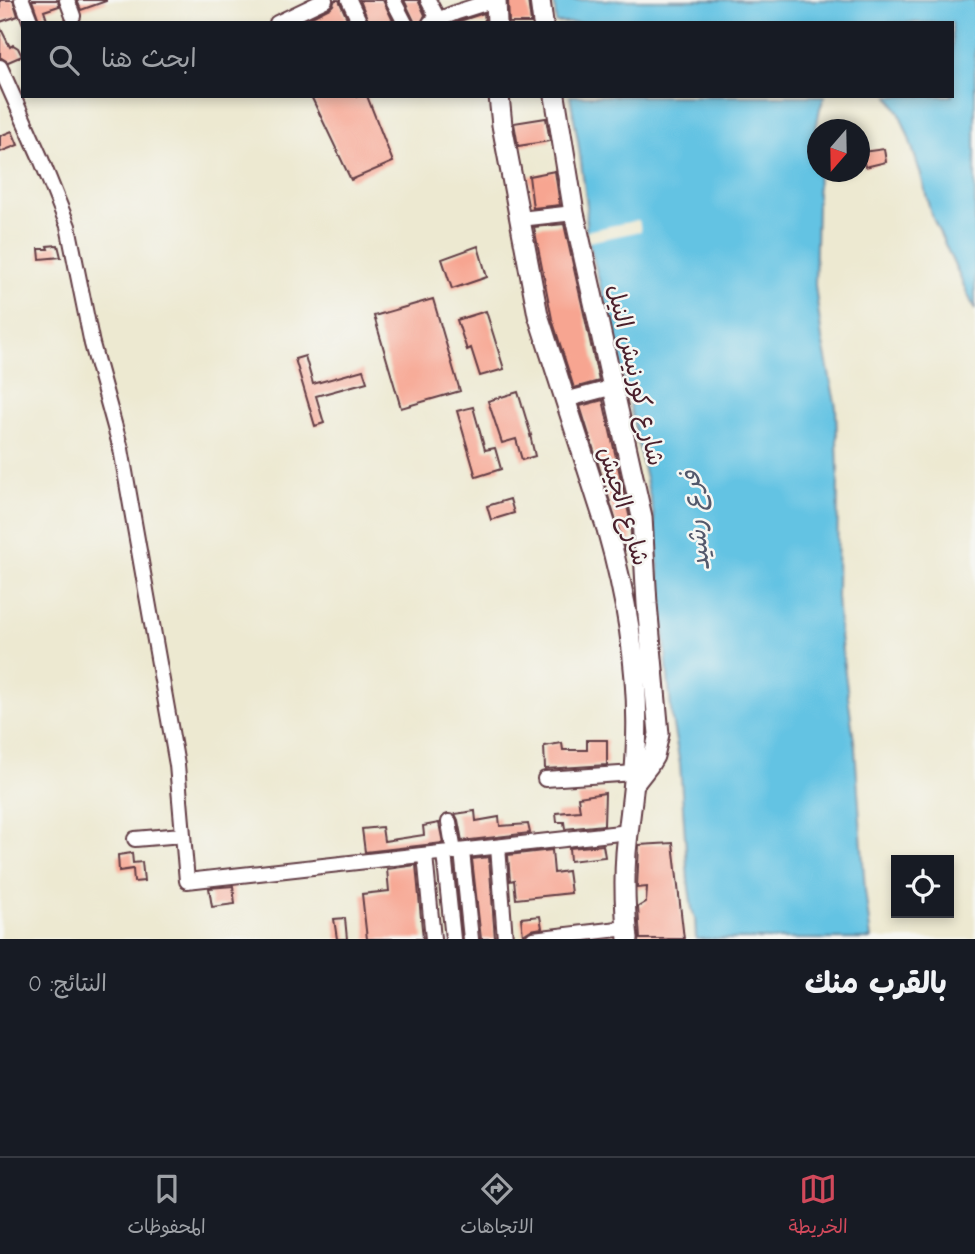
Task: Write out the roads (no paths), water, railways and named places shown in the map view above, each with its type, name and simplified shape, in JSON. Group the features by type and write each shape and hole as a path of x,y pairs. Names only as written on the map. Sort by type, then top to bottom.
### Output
{"main road":[{"path":"496,0 497,21"},
{"path":"540,0 543,21"},
{"name":"شارع الجيش","path":"499,98 538,315 607,529 624,592 634,655 637,720 625,875 628,934"},
{"name":"شارع كورنيش النيل","path":"555,98 574,213 642,517 647,604 659,722 657,747 653,756 648,766 634,778"}],"street":[{"path":"22,0 30,21"},
{"path":"67,0 73,16"},
{"path":"286,21 304,17 325,0"},
{"path":"349,0 359,21"},
{"path":"393,0 404,21"},
{"path":"428,0 434,21 496,0"},
{"path":"0,67 62,210 73,245 92,344 121,449 177,765 187,881 629,832"},
{"path":"520,219 574,213"},
{"path":"565,400 614,387"},
{"path":"545,779 634,778"},
{"path":"449,822 471,939"},
{"path":"135,839 182,835"},
{"path":"499,847 505,939"},
{"path":"453,939 454,852"},
{"path":"425,855 433,939"},
{"path":"533,939 628,934"}],"water":[{"path":"554,0 975,0 975,310 931,214 909,138 890,98 954,98 954,21 556,21"},
{"name":"فرع رشيد","path":"570,98 824,98 818,119 807,119 807,182 818,182 815,285 822,339 836,407 837,597 855,748 871,939 696,939 688,881 680,764 672,720 653,511 619,357 586,231 587,206"}]}
